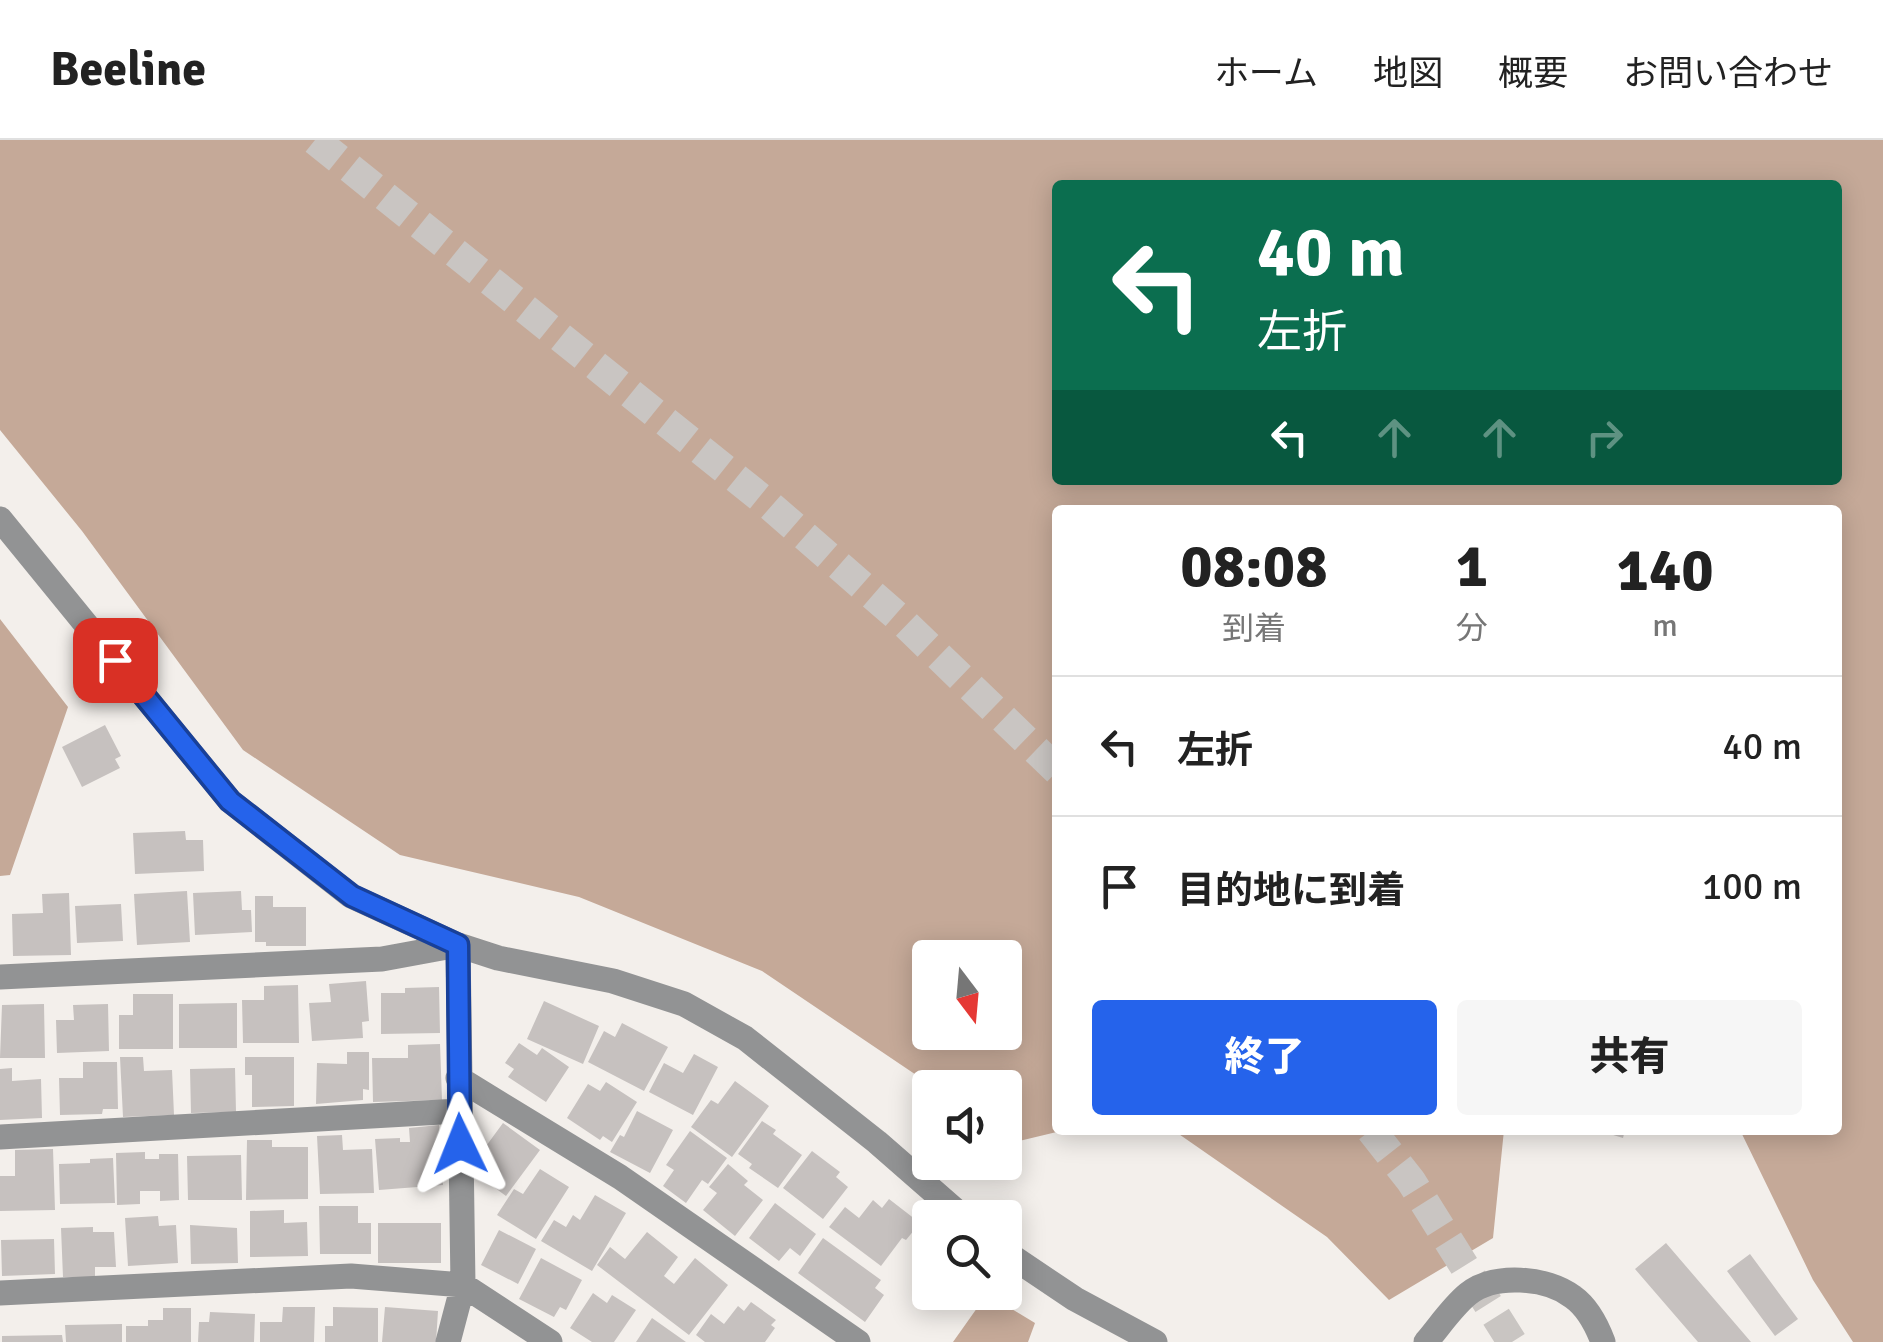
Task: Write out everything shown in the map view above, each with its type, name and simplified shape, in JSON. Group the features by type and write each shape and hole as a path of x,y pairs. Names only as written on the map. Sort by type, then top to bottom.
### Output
{"street":[{"path":"0,518 230,801 352,896 458,945 498,958 613,982 684,1004 745,1038 943,1200"},
{"path":"0,976 382,959 458,945"},
{"path":"448,1342 463,1285 458,945"},
{"path":"458,1078 620,1177 858,1342"},
{"path":"0,1137 459,1111"},
{"path":"1022,1263 1076,1299 1155,1342"},
{"path":"0,1293 351,1276 463,1285 550,1342"},
{"path":"1426,1342 1468,1293 1492,1282 1533,1280 1572,1296 1596,1325 1603,1342"}],"shaded area":[{"path":"0,140 1883,140 1883,1342 1853,1342 1813,1280 1742,1135 1842,1135 1842,505 1052,505 1052,1133 1022,1140 1022,1070 912,1072 762,971 579,897 400,855 243,750 82,531 0,430"},
{"path":"0,619 68,707 10,875 0,876"},
{"path":"1180,1135 1503,1135 1493,1238 1389,1300 1327,1237"},
{"path":"976,1310 1013,1310 1035,1323 1028,1342 953,1342"}],"building":[{"path":"105,725 121,756 115,759 120,768 82,787 62,747"},
{"path":"185,831 186,840 203,840 204,871 135,874 133,833"},
{"path":"187,891 190,942 137,945 134,894"},
{"path":"241,891 242,910 251,910 252,932 195,935 193,893"},
{"path":"69,893 71,955 13,956 12,914 43,913 42,894"},
{"path":"255,896 273,896 273,907 306,907 306,946 266,946 266,942 255,942"},
{"path":"121,904 123,941 77,943 75,906"},
{"path":"366,981 369,1021 362,1022 363,1038 312,1041 309,1003 331,1002 329,984"},
{"path":"298,985 299,1043 243,1043 242,1000 264,1000 264,986"},
{"path":"439,987 440,1033 381,1034 381,993"},
{"path":"133,994 173,994 173,1049 119,1049 119,1015 133,1015"},
{"path":"544,1001 599,1026 583,1064 527,1039"},
{"path":"237,1003 237,1048 179,1048 179,1004"},
{"path":"44,1004 45,1058 0,1058 2,1005"},
{"path":"108,1004 109,1051 57,1053 56,1020 74,1020 73,1005"},
{"path":"622,1023 668,1047 644,1091 588,1062 604,1031 615,1037"},
{"path":"519,1043 537,1055 542,1048 569,1067 546,1102 508,1077 514,1069 505,1063"},
{"path":"440,1044 442,1100 373,1102 372,1058 408,1058 408,1045"},
{"path":"347,1052 369,1052 369,1090 363,1089 363,1100 316,1104 317,1063 347,1064"},
{"path":"694,1054 718,1067 693,1115 649,1092 664,1063 683,1073"},
{"path":"120,1057 143,1057 144,1071 172,1070 174,1115 123,1117"},
{"path":"245,1057 294,1057 294,1106 252,1107 252,1075 245,1075"},
{"path":"83,1062 117,1062 118,1109 103,1109 102,1114 60,1115 59,1078 83,1078"},
{"path":"12,1068 12,1081 41,1079 42,1118 0,1120 0,1069"},
{"path":"235,1068 236,1112 191,1113 190,1069"},
{"path":"735,1081 769,1106 732,1157 691,1127 711,1100 718,1104"},
{"path":"606,1082 637,1102 612,1142 603,1136 600,1140 567,1118 588,1084 600,1091"},
{"path":"637,1111 673,1130 650,1173 610,1152 620,1135 624,1137"},
{"path":"762,1121 802,1155 778,1188 749,1168 752,1164 738,1154"},
{"path":"503,1123 540,1150 506,1196 476,1174 488,1158 481,1153"},
{"path":"439,1125 443,1185 379,1190 375,1139 400,1138 400,1142 410,1142 409,1128"},
{"path":"690,1131 727,1158 708,1184 702,1180 686,1203 663,1186 674,1170 666,1165"},
{"path":"342,1135 343,1150 372,1149 374,1193 320,1194 317,1136"},
{"path":"247,1140 272,1140 272,1147 308,1147 308,1199 246,1200"},
{"path":"53,1149 55,1210 0,1211 0,1176 15,1176 15,1150"},
{"path":"812,1151 840,1172 836,1177 848,1187 823,1219 783,1188"},
{"path":"145,1152 145,1159 178,1154 179,1200 160,1201 160,1191 140,1191 140,1204 117,1205 116,1153"},
{"path":"241,1155 242,1200 188,1200 187,1156"},
{"path":"113,1158 115,1203 60,1204 59,1164"},
{"path":"728,1164 748,1181 744,1185 763,1200 735,1236 703,1210 717,1193 709,1187"},
{"path":"540,1169 569,1187 536,1239 497,1215 514,1189 523,1194"},
{"path":"595,1195 626,1213 592,1271 541,1241 554,1220 566,1227 573,1215 580,1220"},
{"path":"889,1199 912,1217 912,1233 906,1240 902,1238 881,1266 829,1227 845,1207 859,1218 873,1200 882,1208"},
{"path":"775,1203 816,1234 800,1256 790,1248 779,1261 749,1238"},
{"path":"319,1206 358,1206 358,1223 371,1223 371,1254 320,1254"},
{"path":"284,1210 284,1223 307,1222 308,1256 250,1257 250,1211"},
{"path":"158,1216 159,1226 176,1225 178,1263 128,1266 125,1218"},
{"path":"378,1223 441,1223 441,1263 378,1263"},
{"path":"190,1225 237,1228 238,1263 191,1264"},
{"path":"93,1227 93,1232 114,1232 116,1267 95,1267 95,1277 63,1277 61,1228"},
{"path":"499,1230 536,1249 518,1284 481,1265"},
{"path":"647,1232 678,1257 664,1276 674,1284 695,1258 728,1285 689,1335 597,1265 610,1247 625,1259"},
{"path":"823,1238 881,1280 875,1288 884,1295 865,1322 798,1273"},
{"path":"54,1239 55,1274 2,1276 1,1240"},
{"path":"1666,1243 1751,1342 1698,1342 1635,1269"},
{"path":"1750,1254 1798,1319 1775,1336 1727,1271"},
{"path":"541,1258 582,1280 566,1310 560,1307 554,1317 519,1299"},
{"path":"593,1293 607,1303 612,1295 636,1310 614,1342 592,1342 570,1328"},
{"path":"751,1302 776,1320 765,1342 705,1342 696,1335 711,1314 724,1324 738,1306 744,1311"},
{"path":"283,1307 315,1307 314,1342 260,1342 260,1322 282,1322"},
{"path":"333,1307 378,1308 378,1342 325,1342 325,1326 333,1326"},
{"path":"385,1307 438,1311 436,1342 382,1342"},
{"path":"163,1308 191,1308 191,1342 126,1342 126,1326 148,1326 148,1320 163,1320"},
{"path":"210,1312 255,1314 254,1342 198,1342 199,1322 209,1322"},
{"path":"652,1318 686,1342 636,1342"},
{"path":"122,1324 122,1342 66,1342 65,1325"},
{"path":"62,1335 63,1342 2,1342 2,1336"}],"tunnel":[{"path":"315,140 767,503 898,617 1052,765"},
{"path":"1375,1135 1411,1181 1512,1342"}],"route":[{"path":"115,660 230,801 352,896 458,945 460,1144"}]}
